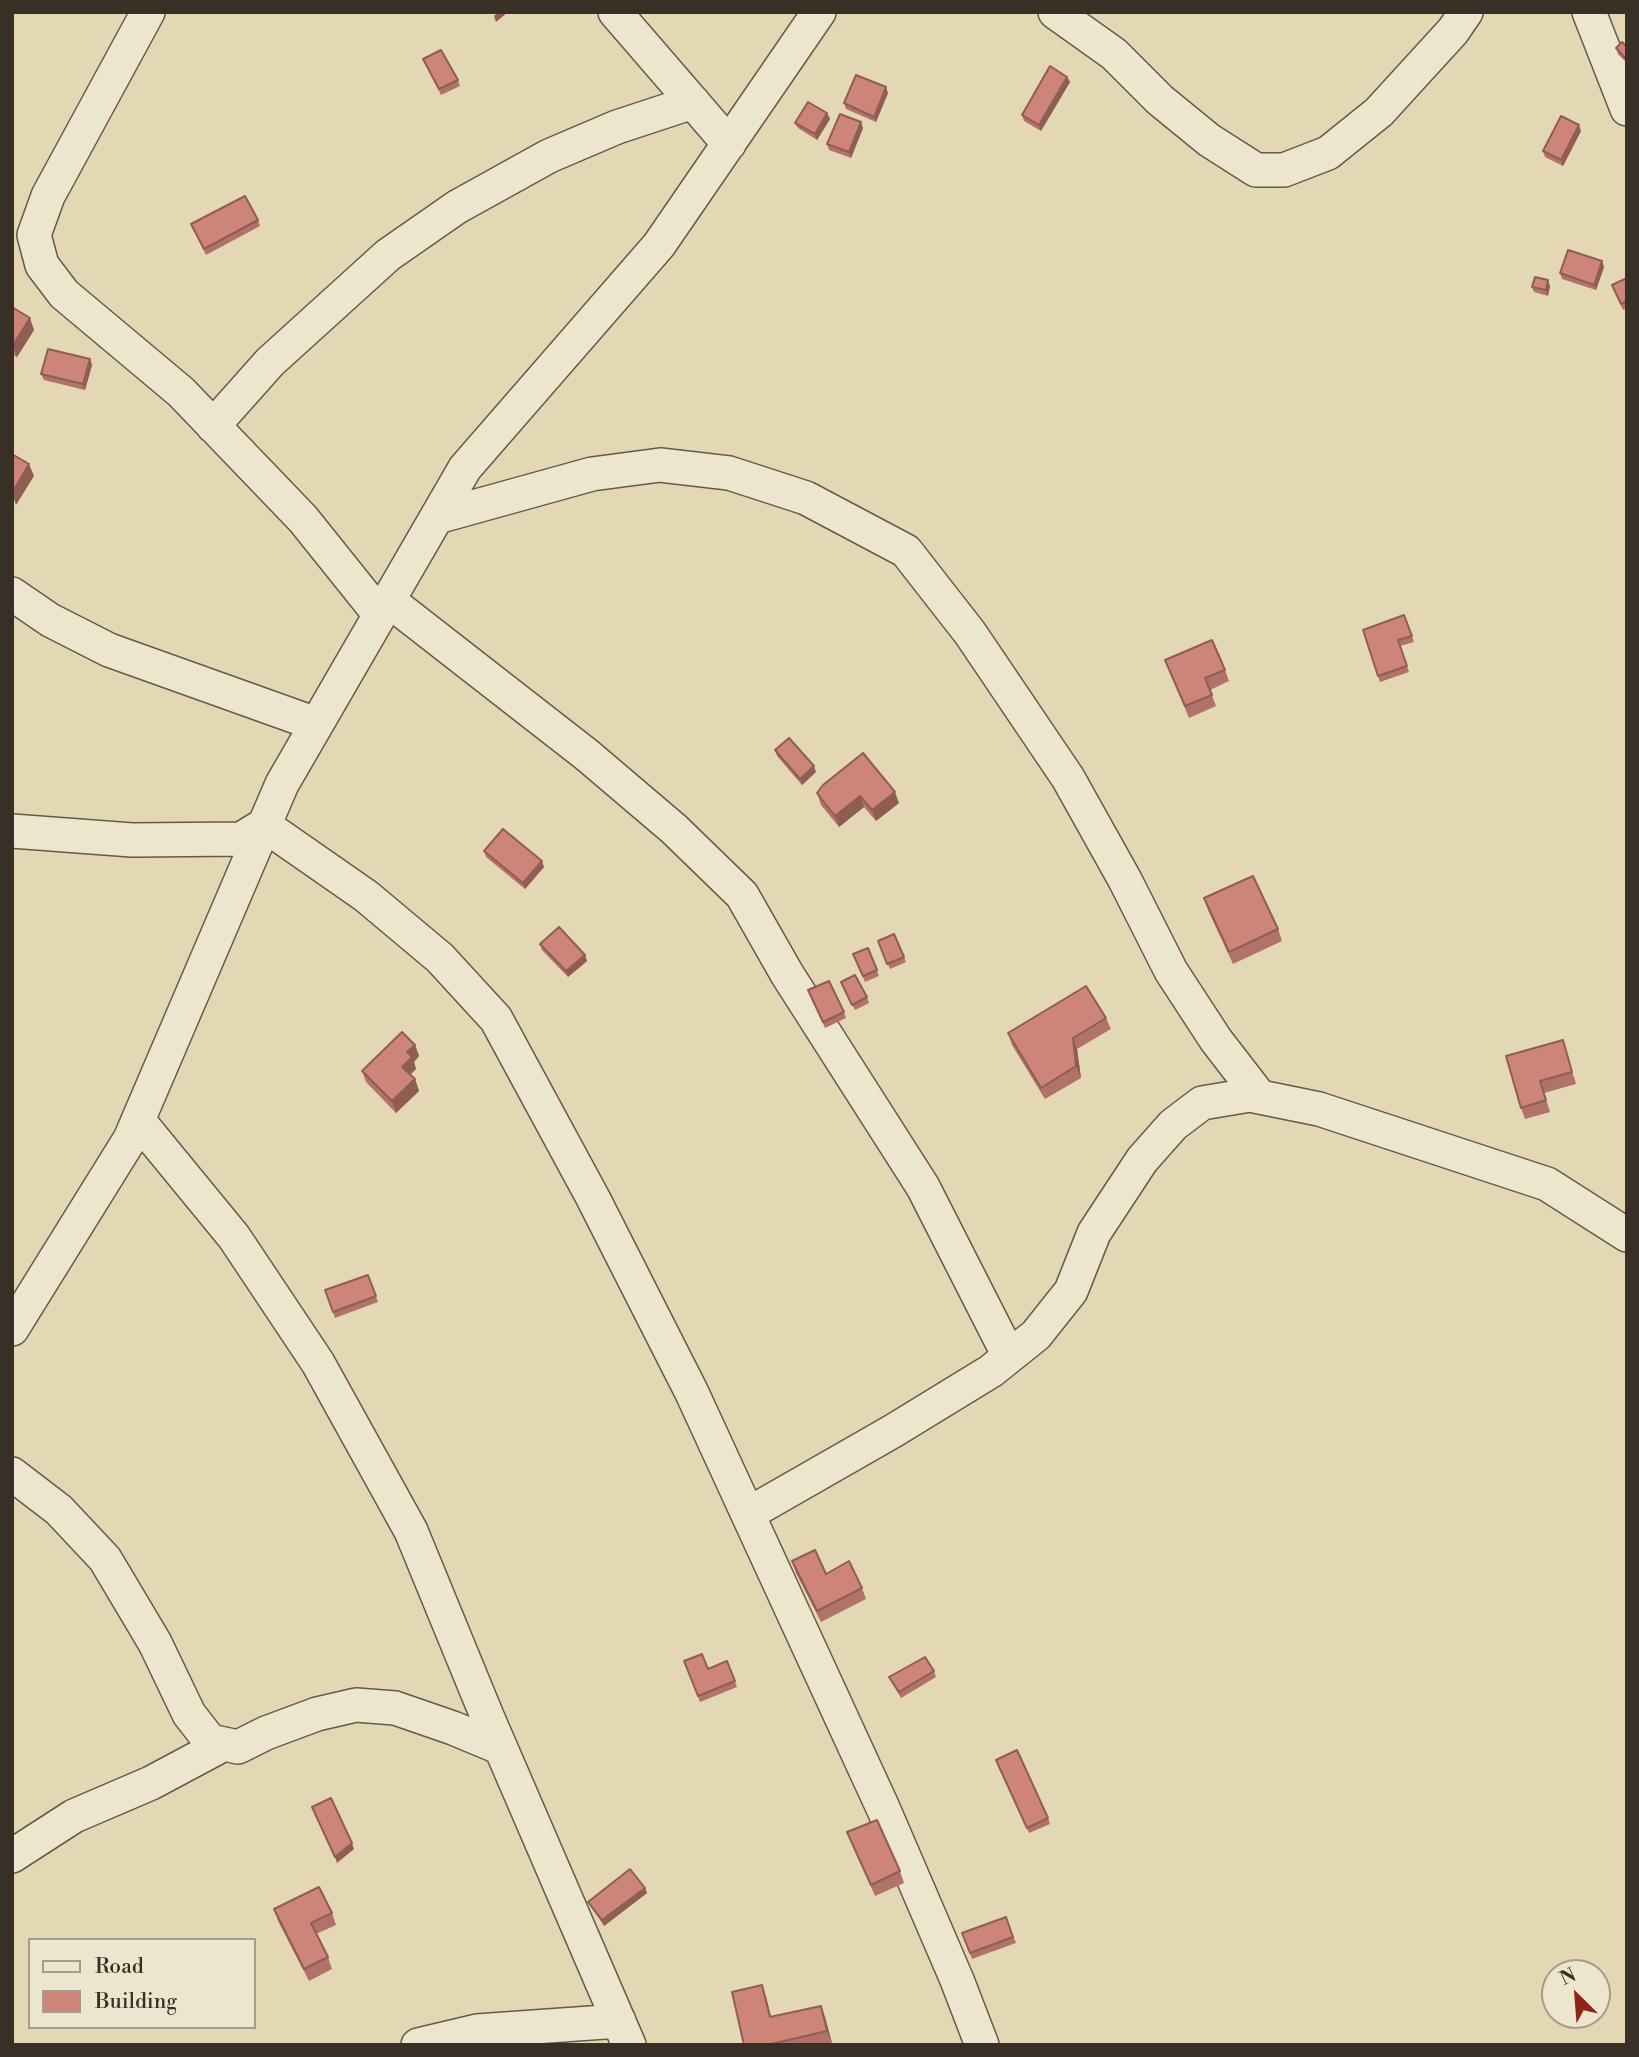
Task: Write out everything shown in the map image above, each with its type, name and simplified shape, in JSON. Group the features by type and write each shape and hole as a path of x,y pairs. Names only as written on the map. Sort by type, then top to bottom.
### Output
{"street":[{"path":"148,12 47,197 23,230 42,265 64,294 181,393 303,519 384,608 587,755 674,829 742,895 787,974 923,1186 1009,1356"},
{"path":"615,12 729,144"},
{"path":"12,1329 130,1139 282,784 465,468 659,245 819,12"},
{"path":"1055,12 1114,54 1160,100 1209,140 1256,170 1284,170 1328,153 1379,112 1453,31 1466,12"},
{"path":"1589,12 1627,109"},
{"path":"213,426 270,362 388,255 457,207 549,156 617,127 693,102"},
{"path":"437,517 592,474 660,466 729,473 807,498 906,551 970,633 1068,778 1125,880 1171,971 1216,1040 1260,1097"},
{"path":"12,594 50,620 109,650 316,724"},
{"path":"12,831 132,840 241,839 264,825"},
{"path":"264,825 366,896 440,958 496,1019 605,1222 692,1394 883,1808 982,2045"},
{"path":"748,1514 991,1371 1036,1335 1071,1291 1094,1233 1142,1160 1173,1125 1202,1103 1250,1095 1319,1109 1547,1184 1627,1235"},
{"path":"138,1120 234,1237 318,1363 411,1531 624,2033 477,2031 418,2045"},
{"path":"12,1474 59,1510 106,1559 156,1643 189,1714 210,1741 238,1747 266,1733 317,1714 356,1705 395,1708 501,1748"},
{"path":"12,1856 75,1816 151,1783 224,1744"}],"building":[{"path":"1622,42 1627,47 1627,60 1616,48"},
{"path":"441,50 458,80 439,89 423,59"},
{"path":"1050,66 1067,77 1039,125 1022,115"},
{"path":"856,75 886,87 874,117 844,103"},
{"path":"808,102 827,113 815,134 795,123"},
{"path":"840,114 861,122 849,152 827,144"},
{"path":"1561,116 1579,125 1561,160 1543,151"},
{"path":"245,196 258,220 204,249 191,224"},
{"path":"1568,250 1602,261 1594,285 1560,273"},
{"path":"1535,277 1548,280 1546,290 1532,287"},
{"path":"1627,278 1627,301 1621,304 1612,285"},
{"path":"12,307 30,318 13,345 12,345"},
{"path":"48,349 90,359 83,384 41,374"},
{"path":"12,454 29,464 12,493"},
{"path":"1404,615 1412,636 1398,640 1407,666 1378,676 1363,630"},
{"path":"1212,640 1225,670 1205,678 1212,695 1185,706 1165,660"},
{"path":"789,738 814,766 800,779 775,750"},
{"path":"863,753 895,792 872,810 860,796 835,816 817,793"},
{"path":"503,829 542,861 523,883 484,851"},
{"path":"1253,876 1278,929 1229,952 1204,898"},
{"path":"559,927 585,955 566,971 540,944"},
{"path":"894,934 904,957 887,964 878,941"},
{"path":"868,948 877,970 863,976 853,954"},
{"path":"855,975 867,997 852,1005 841,982"},
{"path":"829,981 844,1012 823,1022 808,990"},
{"path":"1086,986 1106,1018 1073,1038 1076,1066 1041,1088 1008,1033"},
{"path":"402,1032 415,1045 407,1052 412,1057 402,1067 415,1079 392,1101 362,1071"},
{"path":"1563,1040 1572,1072 1540,1081 1546,1100 1521,1108 1506,1056"},
{"path":"368,1275 376,1296 333,1312 325,1290"},
{"path":"815,1550 826,1574 849,1561 862,1588 817,1611 792,1561"},
{"path":"702,1654 708,1669 727,1661 735,1681 698,1696 684,1661"},
{"path":"925,1657 934,1671 899,1692 889,1677"},
{"path":"1017,1750 1048,1818 1027,1828 996,1760"},
{"path":"331,1798 352,1843 335,1857 312,1807"},
{"path":"877,1820 900,1871 871,1885 847,1832"},
{"path":"630,1869 645,1888 602,1920 588,1902"},
{"path":"319,1887 332,1913 311,1923 328,1957 304,1969 274,1909"},
{"path":"1006,1917 1013,1937 970,1953 962,1933"},
{"path":"762,1985 770,2017 821,2006 827,2031 767,2045 744,2045 732,1992"}]}
